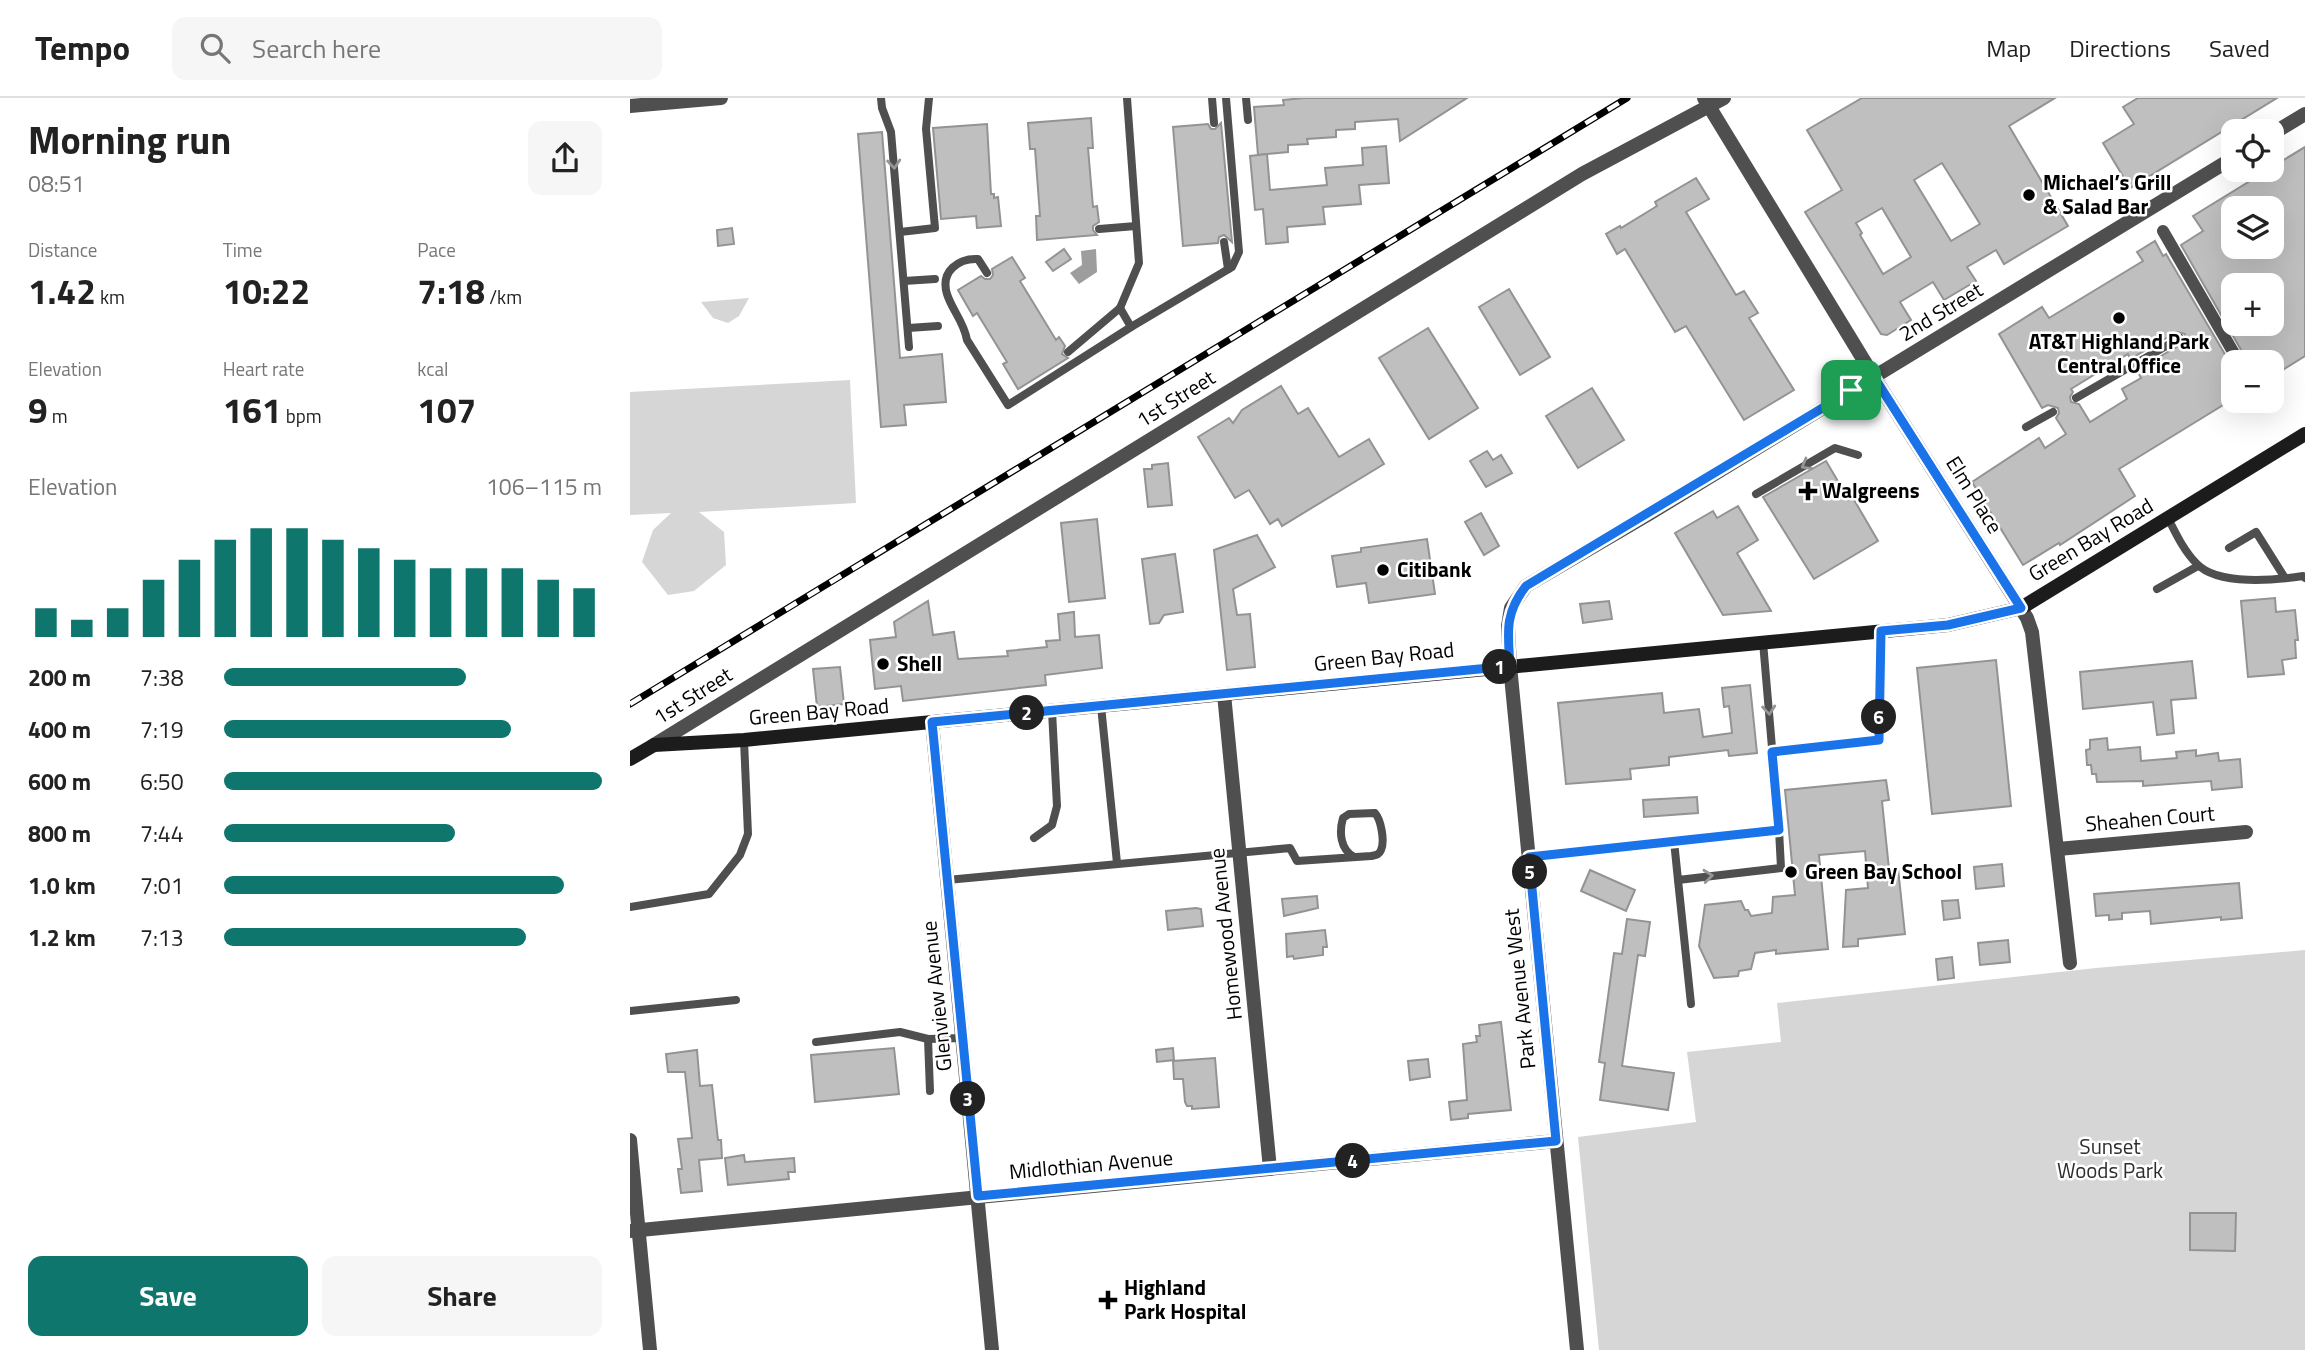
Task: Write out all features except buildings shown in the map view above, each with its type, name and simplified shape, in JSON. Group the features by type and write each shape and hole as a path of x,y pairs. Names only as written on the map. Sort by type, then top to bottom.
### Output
{"main road":[{"name":"Green Bay Road","path":"630,759 654,745 744,740 1948,625 2021,608 2305,434"}],"street":[{"path":"630,106 720,98"},
{"name":"1st Street","path":"654,745 1582,174 1706,102 1724,98"},
{"name":"Elm Place","path":"1706,102 1874,377 2021,608 2032,632 2070,963"},
{"path":"2284,128 2303,119"},
{"name":"2nd Street","path":"1526,586 2221,165"},
{"path":"2163,231 2232,350"},
{"name":"Park Avenue West","path":"1526,586 1511,608 1508,626 1510,666 1577,1350"},
{"name":"Homewood Avenue","path":"1224,694 1270,1169"},
{"name":"Glenview Avenue","path":"932,722 992,1350"},
{"name":"Sheahen Court","path":"2058,849 2246,832"},
{"path":"630,1140 635,1231 650,1350"},
{"name":"Midlothian Avenue","path":"635,1231 1556,1141"}],"lane":[{"path":"881,98 891,132 909,348"},
{"path":"900,232 935,228 926,129 929,98"},
{"path":"1068,352 1120,308 1139,263 1127,98"},
{"path":"1212,98 1214,123"},
{"path":"987,272 978,259 966,258 953,265 947,278 946,292 965,327 967,340 1008,405 1232,267 1239,252 1226,98"},
{"path":"1246,98 1248,120"},
{"path":"1099,229 1136,226"},
{"path":"1224,242 1228,269"},
{"path":"904,281 935,279"},
{"path":"1120,308 1131,327"},
{"path":"908,328 938,326"},
{"path":"2076,398 2180,338"},
{"path":"2026,427 2053,412"},
{"path":"1756,494 1835,448 1858,455"},
{"path":"2168,518 2180,542 2198,566 2240,580 2305,578"},
{"path":"2229,548 2256,532 2285,578"},
{"path":"2157,589 2198,566"},
{"path":"1772,752 1879,740 1881,631"},
{"path":"1678,880 1781,868 1763,642"},
{"path":"1101,706 1117,863"},
{"path":"1034,838 1052,825 1057,806 1052,710"},
{"path":"630,907 709,894 740,855 748,834 744,740"},
{"path":"947,880 1290,848 1297,861 1371,856 1381,850 1380,818 1375,813 1349,814 1343,818 1342,843 1347,853 1353,857"},
{"path":"1529,857 1779,830"},
{"path":"1674,841 1691,1004"},
{"path":"630,1011 736,1000"},
{"path":"816,1042 900,1032 928,1039 962,1038"},
{"path":"928,1039 930,1091"}],"green space":[{"path":"749,298 739,316 728,323 713,318 701,302"},
{"path":"850,380 856,503 699,512 724,532 726,565 694,591 668,595 642,562 653,530 671,513 630,515 630,392"},
{"name":"Sunset Woods Park","path":"2305,950 2305,1350 1599,1350 1578,1137 1696,1122 1687,1052 1781,1042 1777,1003 2096,968"}],"shaded area":[{"path":"1096,249 1097,272 1079,284 1070,273 1082,265 1081,251"}],"railway":[{"path":"630,704 1627,98"}],"place":[{"name":"Michael’s Grill & Salad Bar","path":"2029,195"},
{"name":"AT&T Highland Park Central Office","path":"2119,318"},
{"name":"Walgreens","path":"1808,491"},
{"name":"Citibank","path":"1383,570"},
{"name":"Shell","path":"883,664"},
{"name":"Green Bay School","path":"1791,872"},
{"name":"Highland Park Hospital","path":"1108,1300"}],"route":[{"path":"1874,377 2021,608 1948,625 1881,631 1879,740 1772,752 1779,830 1529,857 1556,1141 978,1196 932,722 1510,666 1508,626 1511,608 1526,586 1851,390 1874,377"}]}
